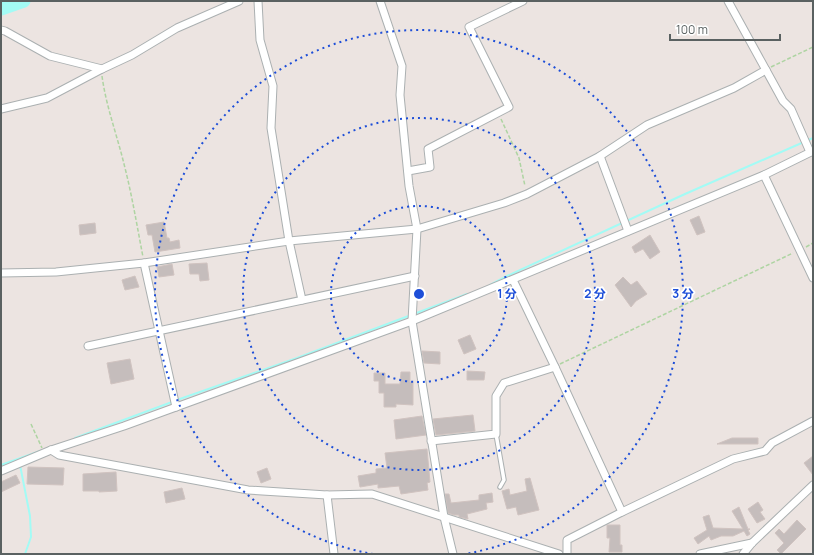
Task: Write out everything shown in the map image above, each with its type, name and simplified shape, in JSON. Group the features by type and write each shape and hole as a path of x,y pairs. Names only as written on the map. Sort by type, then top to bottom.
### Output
{"street":[{"path":"1,109 47,98 132,55 177,28 239,1"},
{"path":"258,1 260,40 273,86 271,128 288,241 302,300"},
{"path":"380,1 402,66 400,95 408,171 417,229 412,321 444,517 453,554"},
{"path":"408,171 430,167 428,149 509,106 469,27 523,1"},
{"path":"1,471 50,450 124,426 412,321 764,175 812,152 791,109 783,101 728,1"},
{"path":"1,30 50,56 102,69"},
{"path":"1,273 56,272 144,263 288,241 417,229 504,203 526,194 600,156 647,125 734,88 766,70"},
{"path":"600,156 628,231"},
{"path":"764,175 813,278"},
{"path":"144,263 176,407"},
{"path":"88,346 415,276"},
{"path":"513,280 622,512"},
{"path":"431,441 496,434 496,396 504,383 555,367"},
{"path":"567,554 567,540 733,459 765,451 772,443 813,421"},
{"path":"50,450 59,456 248,490 327,495 372,494 559,554"},
{"path":"743,554 752,543 813,485"},
{"path":"327,495 334,554"},
{"path":"700,554 752,543"}],"lane":[{"path":"496,434 504,480 500,488"}],"path":[{"path":"766,70 813,47"},
{"path":"102,69 105,94 125,165 144,263"},
{"path":"499,112 519,158 526,194"},
{"path":"555,367 800,250"},
{"path":"31,424 40,445"}],"building":[{"path":"699,216 705,232 697,235 690,220"},
{"path":"164,222 167,238 169,238 170,242 179,240 180,248 155,252 152,235 148,235 146,225"},
{"path":"95,223 96,233 80,235 79,225"},
{"path":"650,235 660,252 650,259 643,249 635,253 632,247"},
{"path":"207,263 209,280 200,281 199,274 190,274 189,264"},
{"path":"172,264 174,275 159,277 157,267"},
{"path":"135,276 139,287 125,290 122,280"},
{"path":"623,277 631,285 637,281 647,294 636,301 631,307 615,285"},
{"path":"470,335 476,349 464,354 458,340"},
{"path":"422,351 440,352 440,364 424,363"},
{"path":"130,359 134,379 111,384 107,363"},
{"path":"467,371 485,372 484,380 467,380"},
{"path":"401,372 410,372 410,382 413,382 413,405 396,404 396,407 384,407 384,393 379,393 379,381 374,381 374,373 385,373 385,384 400,384"},
{"path":"473,415 475,431 436,435 433,419"},
{"path":"422,416 426,435 396,439 394,420"},
{"path":"732,438 758,438 758,444 717,444"},
{"path":"427,449 430,482 427,483 428,490 401,494 399,486 378,488 378,484 360,487 358,476 376,473 376,469 387,468 385,453"},
{"path":"813,456 813,475 804,463"},
{"path":"28,467 64,468 63,485 27,484"},
{"path":"267,468 271,479 261,483 257,472"},
{"path":"116,472 117,491 83,491 83,474"},
{"path":"16,475 20,483 1,492 1,482"},
{"path":"530,478 539,510 518,515 516,507 507,509 502,491 509,489 510,495 527,491 525,479"},
{"path":"182,488 185,499 166,503 164,492"},
{"path":"492,493 493,502 486,503 487,509 467,514 468,519 459,517 459,515 448,513 445,494 449,494 451,503 479,500 479,495"},
{"path":"758,502 763,510 760,512 765,519 757,523 748,509"},
{"path":"739,507 748,529 750,529 748,530 750,534 747,536 744,531 733,536 721,536 711,540 709,536 698,544 694,538 707,530 703,517 709,515 713,528 743,529 732,511"},
{"path":"797,520 806,529 781,554 777,550 784,543 775,533 779,529 784,534"},
{"path":"607,525 620,525 620,545 622,545 622,552 609,552 610,538 607,538"}],"waterway":[{"path":"1,9 24,1"},
{"path":"490,285 685,194 813,138"},
{"path":"177,400 297,358 467,294"},
{"path":"75,438 172,402"},
{"path":"1,465 43,450"},
{"path":"20,465 30,516 31,537 25,554"}]}
